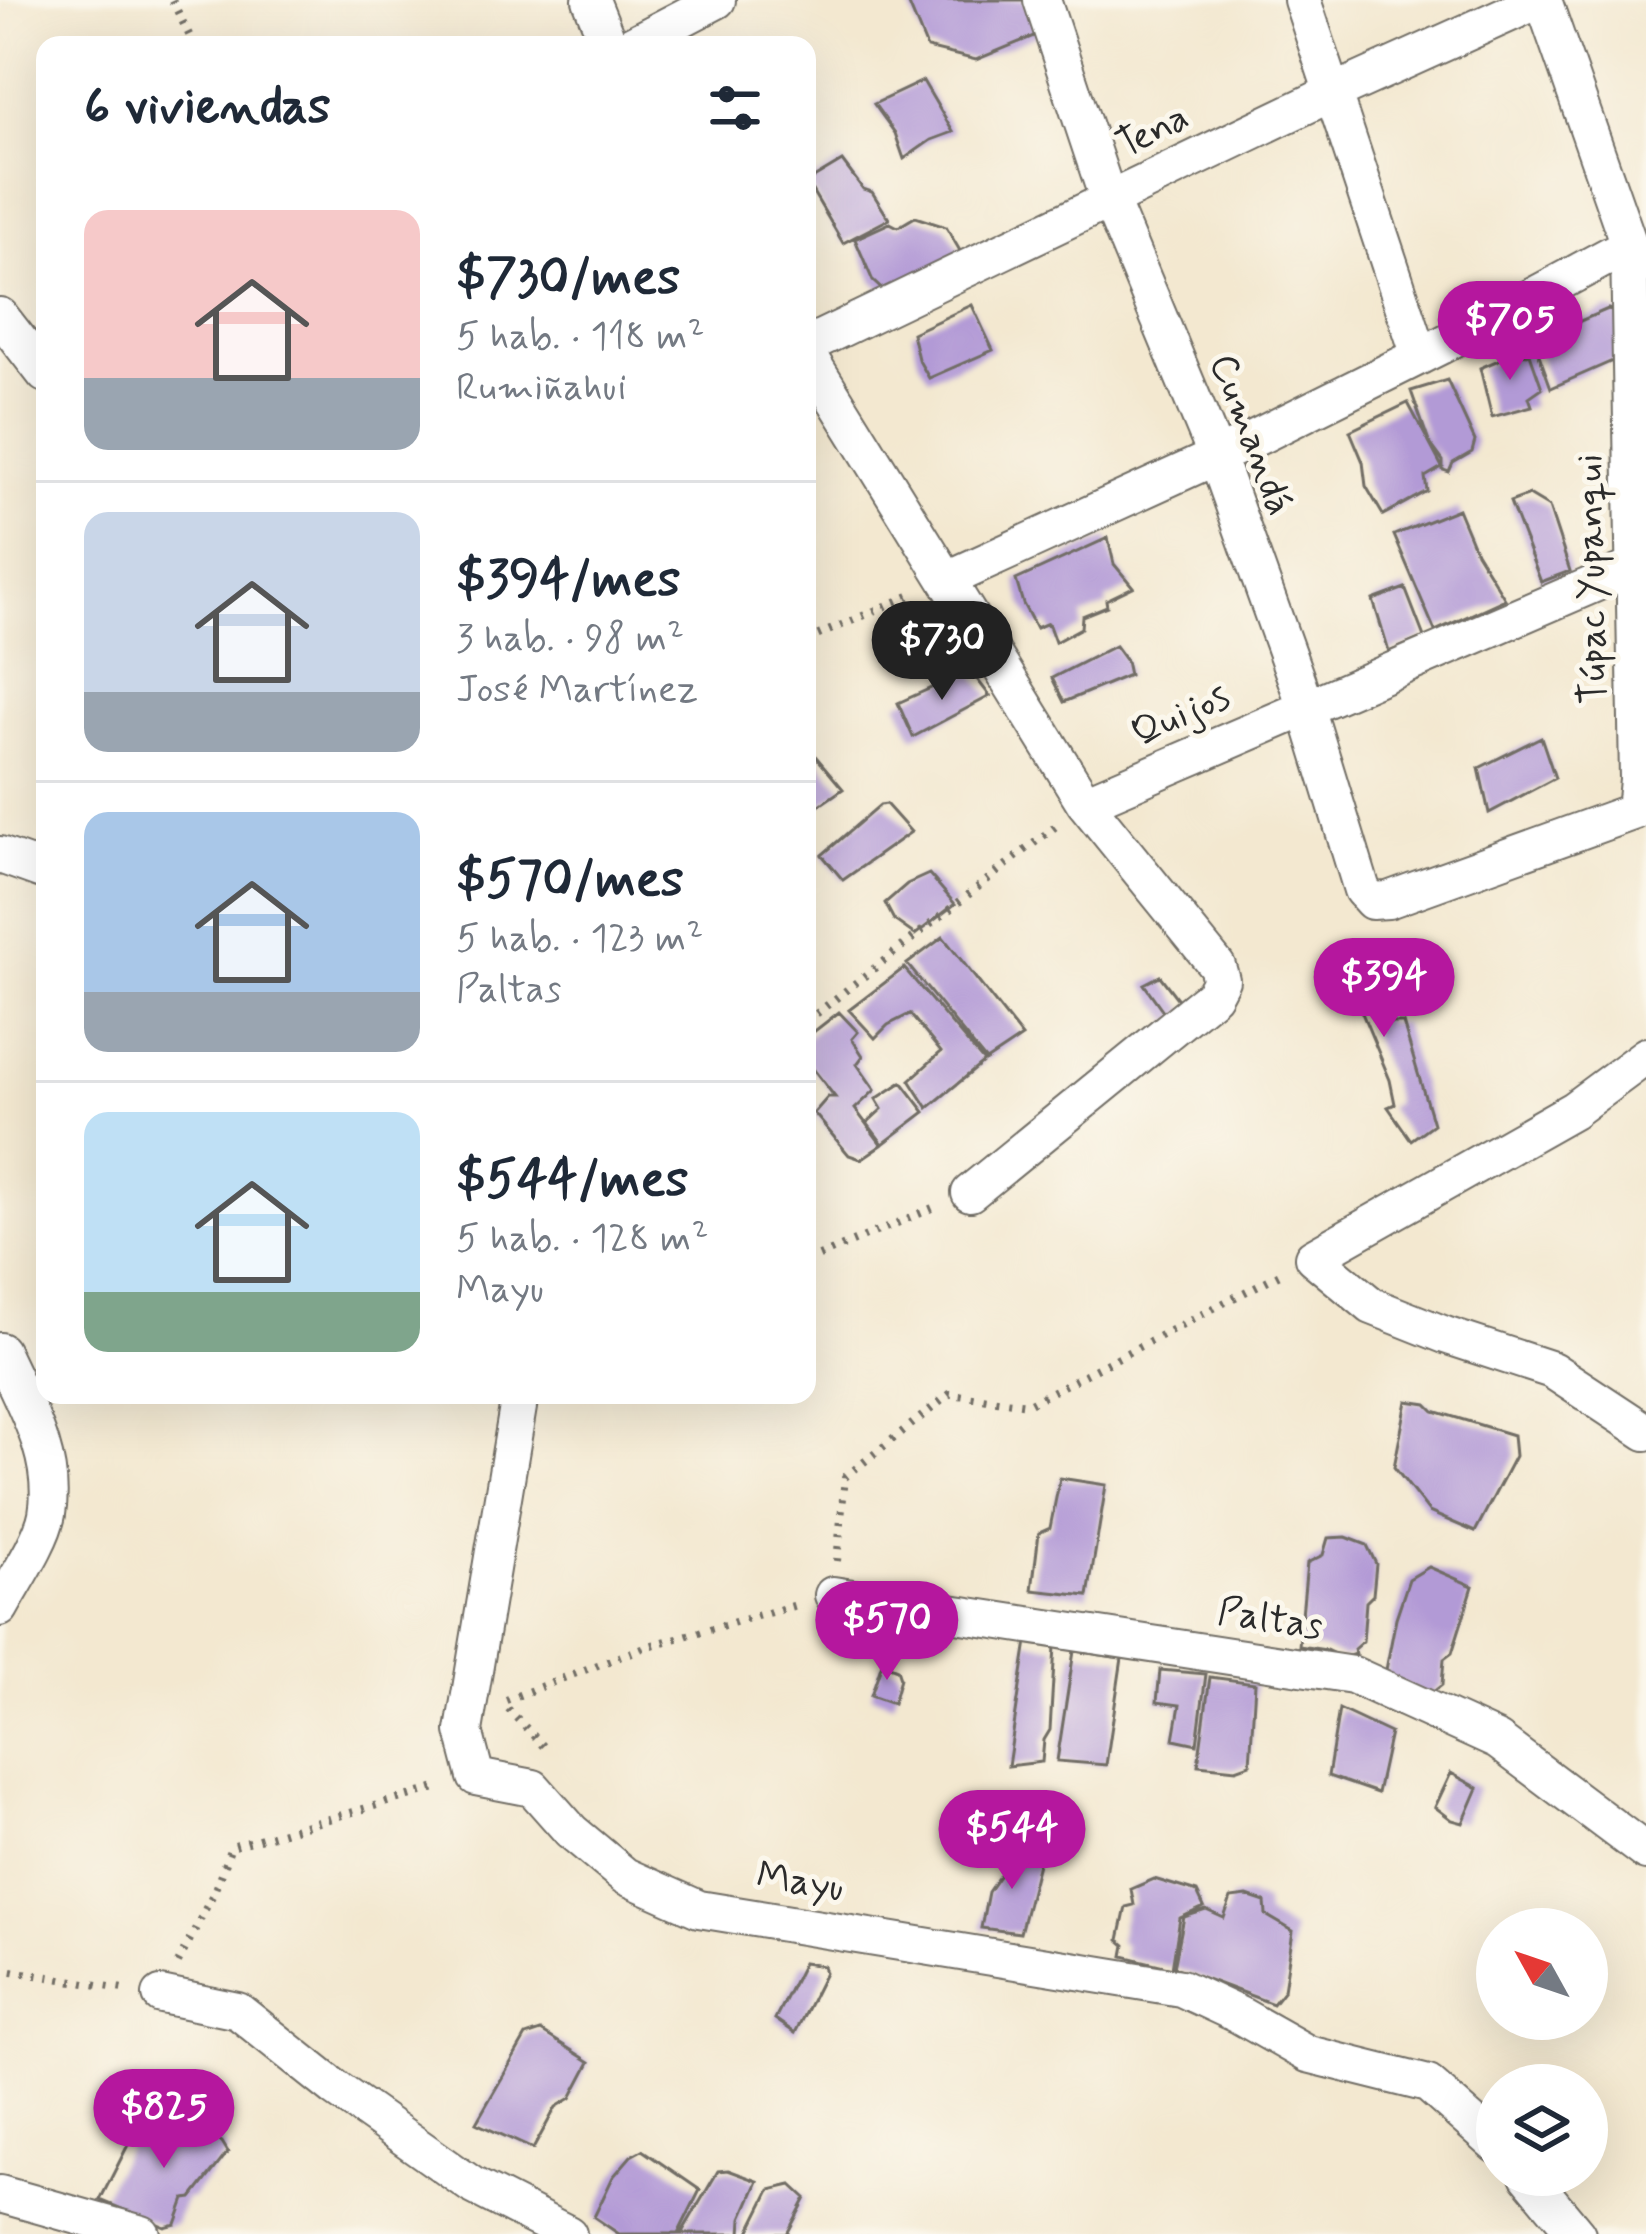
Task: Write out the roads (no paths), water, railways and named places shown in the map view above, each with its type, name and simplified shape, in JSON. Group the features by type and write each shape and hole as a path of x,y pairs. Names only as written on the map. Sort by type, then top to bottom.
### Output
{"street":[{"path":"591,0 605,36"},
{"path":"648,36 717,0"},
{"name":"Cumandá","path":"1042,0 1111,200 1216,455 1306,707 1362,890 1372,902"},
{"path":"1302,0 1420,356"},
{"name":"Tena","path":"816,345 1334,93 1541,0"},
{"name":"Túpac Yupanqui","path":"1372,902 1388,901 1635,811 1629,245 1541,0"},
{"path":"948,579 1420,356 1629,245"},
{"path":"0,316 36,362"},
{"path":"816,364 1085,803 1217,966 1221,980 1213,994 970,1192"},
{"name":"Quijos","path":"1085,803 1636,566"},
{"path":"0,855 36,868"},
{"path":"1646,1056 1574,1110 1313,1257 1372,1306 1552,1370 1646,1432"},
{"path":"0,1352 42,1445 49,1474 47,1518 0,1608"},
{"name":"Mayu","path":"518,1404 464,1731 476,1777 533,1788 571,1831 626,1876 699,1910 1181,1988 1308,2054 1428,2084 1476,2127"},
{"name":"Paltas","path":"833,1595 1353,1675 1498,1741 1646,1852"},
{"path":"161,1995 238,2011 335,2089 472,2185 568,2234"},
{"path":"0,2194 142,2234"},
{"path":"1545,2196 1577,2234"}]}
